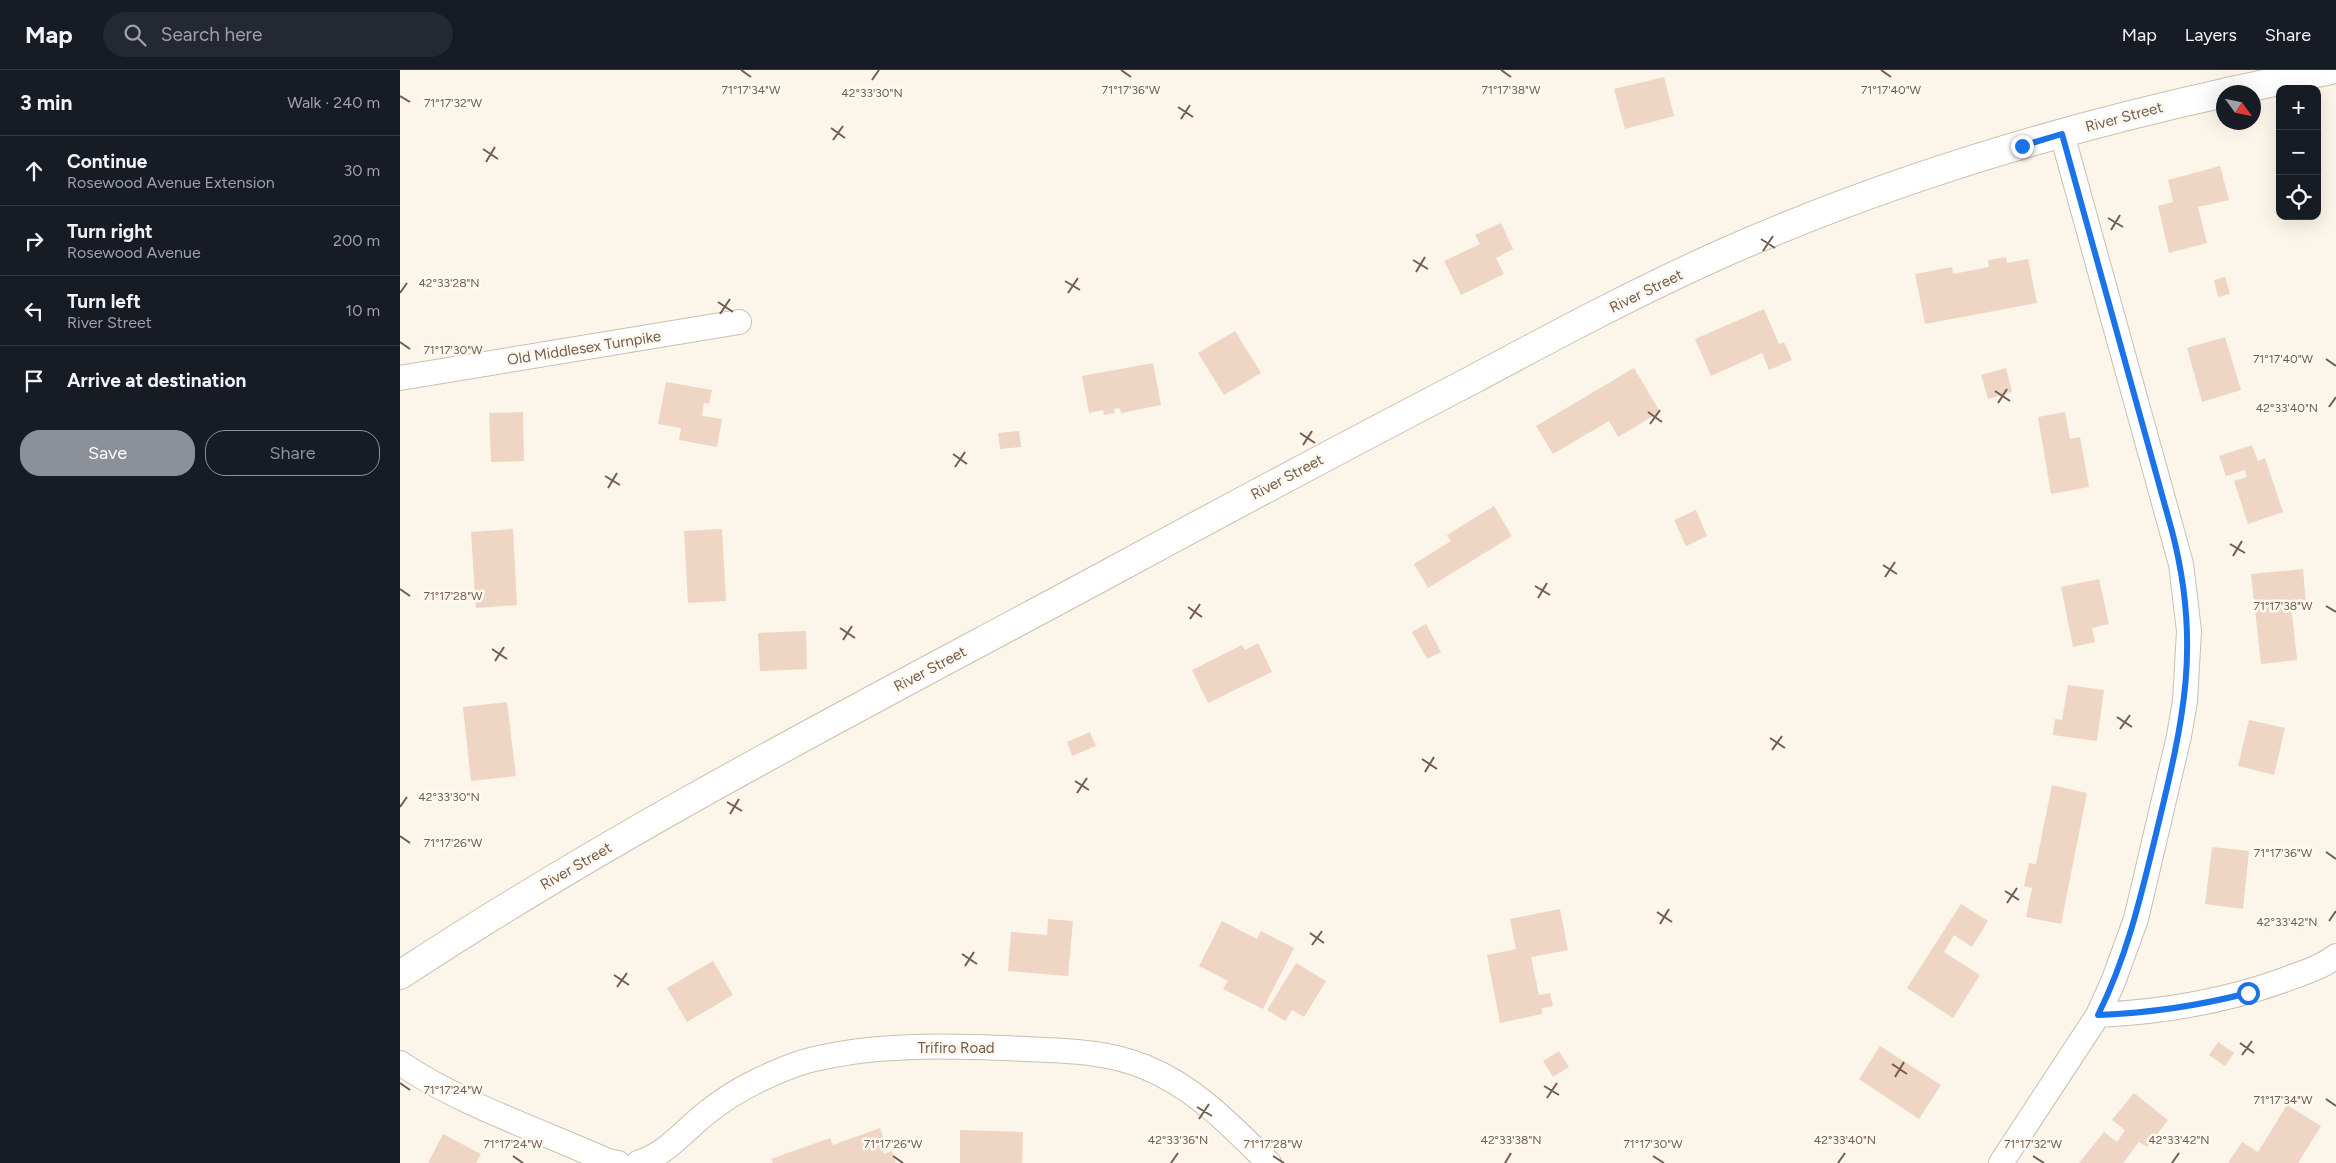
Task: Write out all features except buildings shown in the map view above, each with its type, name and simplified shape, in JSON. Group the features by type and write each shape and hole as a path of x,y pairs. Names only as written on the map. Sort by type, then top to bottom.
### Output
{"main road":[{"name":"River Street","path":"2261,85 2331,70"},
{"name":"River Street","path":"400,975 584,861 801,739 1344,446 1594,316 1727,251 1839,206 1965,163 2161,107 2216,95"}],"street":[{"path":"2000,1163 2098,1015 2114,982 2136,919 2180,736 2188,666 2189,631 2181,564 2062,134"},
{"name":"Old Middlesex Turnpike","path":"400,378 739,322"},
{"path":"2098,1015 2148,1013 2211,1003 2248,993 2302,973 2328,962 2336,956"},
{"name":"Trifiro Road","path":"638,1163 667,1148 705,1114 733,1094 795,1065 819,1057 878,1050 975,1046 1097,1054 1144,1066 1170,1078 1192,1092 1221,1116 1269,1163"},
{"path":"400,1063 418,1075 507,1118 608,1161 618,1163"}],"route":[{"path":"2022,146 2062,134 2181,564 2186,596 2189,631 2188,666 2180,736 2136,919 2114,982 2098,1015 2148,1013 2211,1003 2248,993"}]}
